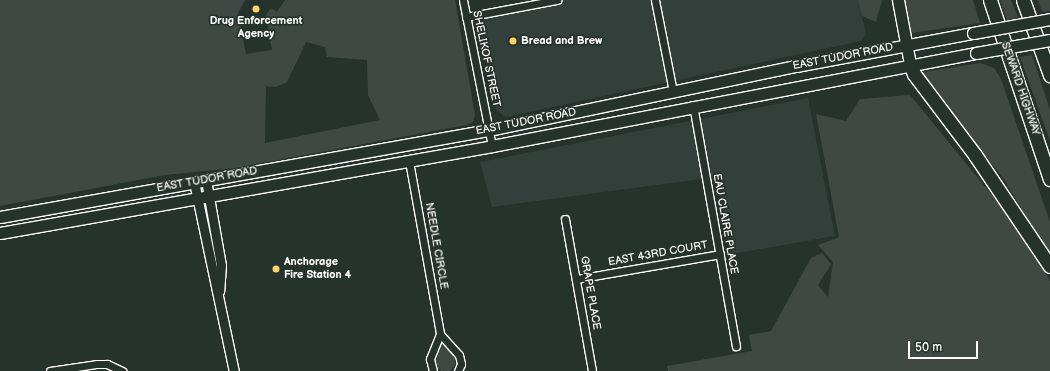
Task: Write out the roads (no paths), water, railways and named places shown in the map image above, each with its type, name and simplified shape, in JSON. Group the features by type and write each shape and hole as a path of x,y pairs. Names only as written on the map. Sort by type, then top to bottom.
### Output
{"highway":[{"name":"SEWARD HIGHWAY","path":"990,0 1050,179"},
{"path":"1023,0 1050,75"},
{"path":"910,64 914,74 975,155 1050,266"}],"main road":[{"path":"898,0 910,64"},
{"name":"EAST TUDOR ROAD","path":"0,217 489,130 906,45 1050,19"},
{"name":"EAST TUDOR ROAD","path":"0,233 492,146 693,105 910,64 1050,40"}],"street":[{"name":"SHELIKOF STREET","path":"463,0 492,146"},
{"path":"466,16 557,0"},
{"path":"655,0 673,92"},
{"name":"EAU CLAIRE PLACE","path":"693,105 736,346"},
{"name":"NEEDLE CIRCLE","path":"409,161 440,334"},
{"path":"206,180 221,269 219,292"},
{"path":"194,182 211,270 219,292 234,371"},
{"name":"GRAPE PLACE","path":"565,219 592,371"},
{"name":"EAST 43RD COURT","path":"576,279 720,254"},
{"path":"433,371 430,359 440,334 459,355 461,364 458,371"},
{"path":"50,371 102,364 122,371"}],"place":[{"name":"Drug Enforcement Agency","path":"256,9"},
{"name":"Bread and Brew","path":"513,41"},
{"name":"Anchorage Fire Station 4","path":"276,269"}]}
